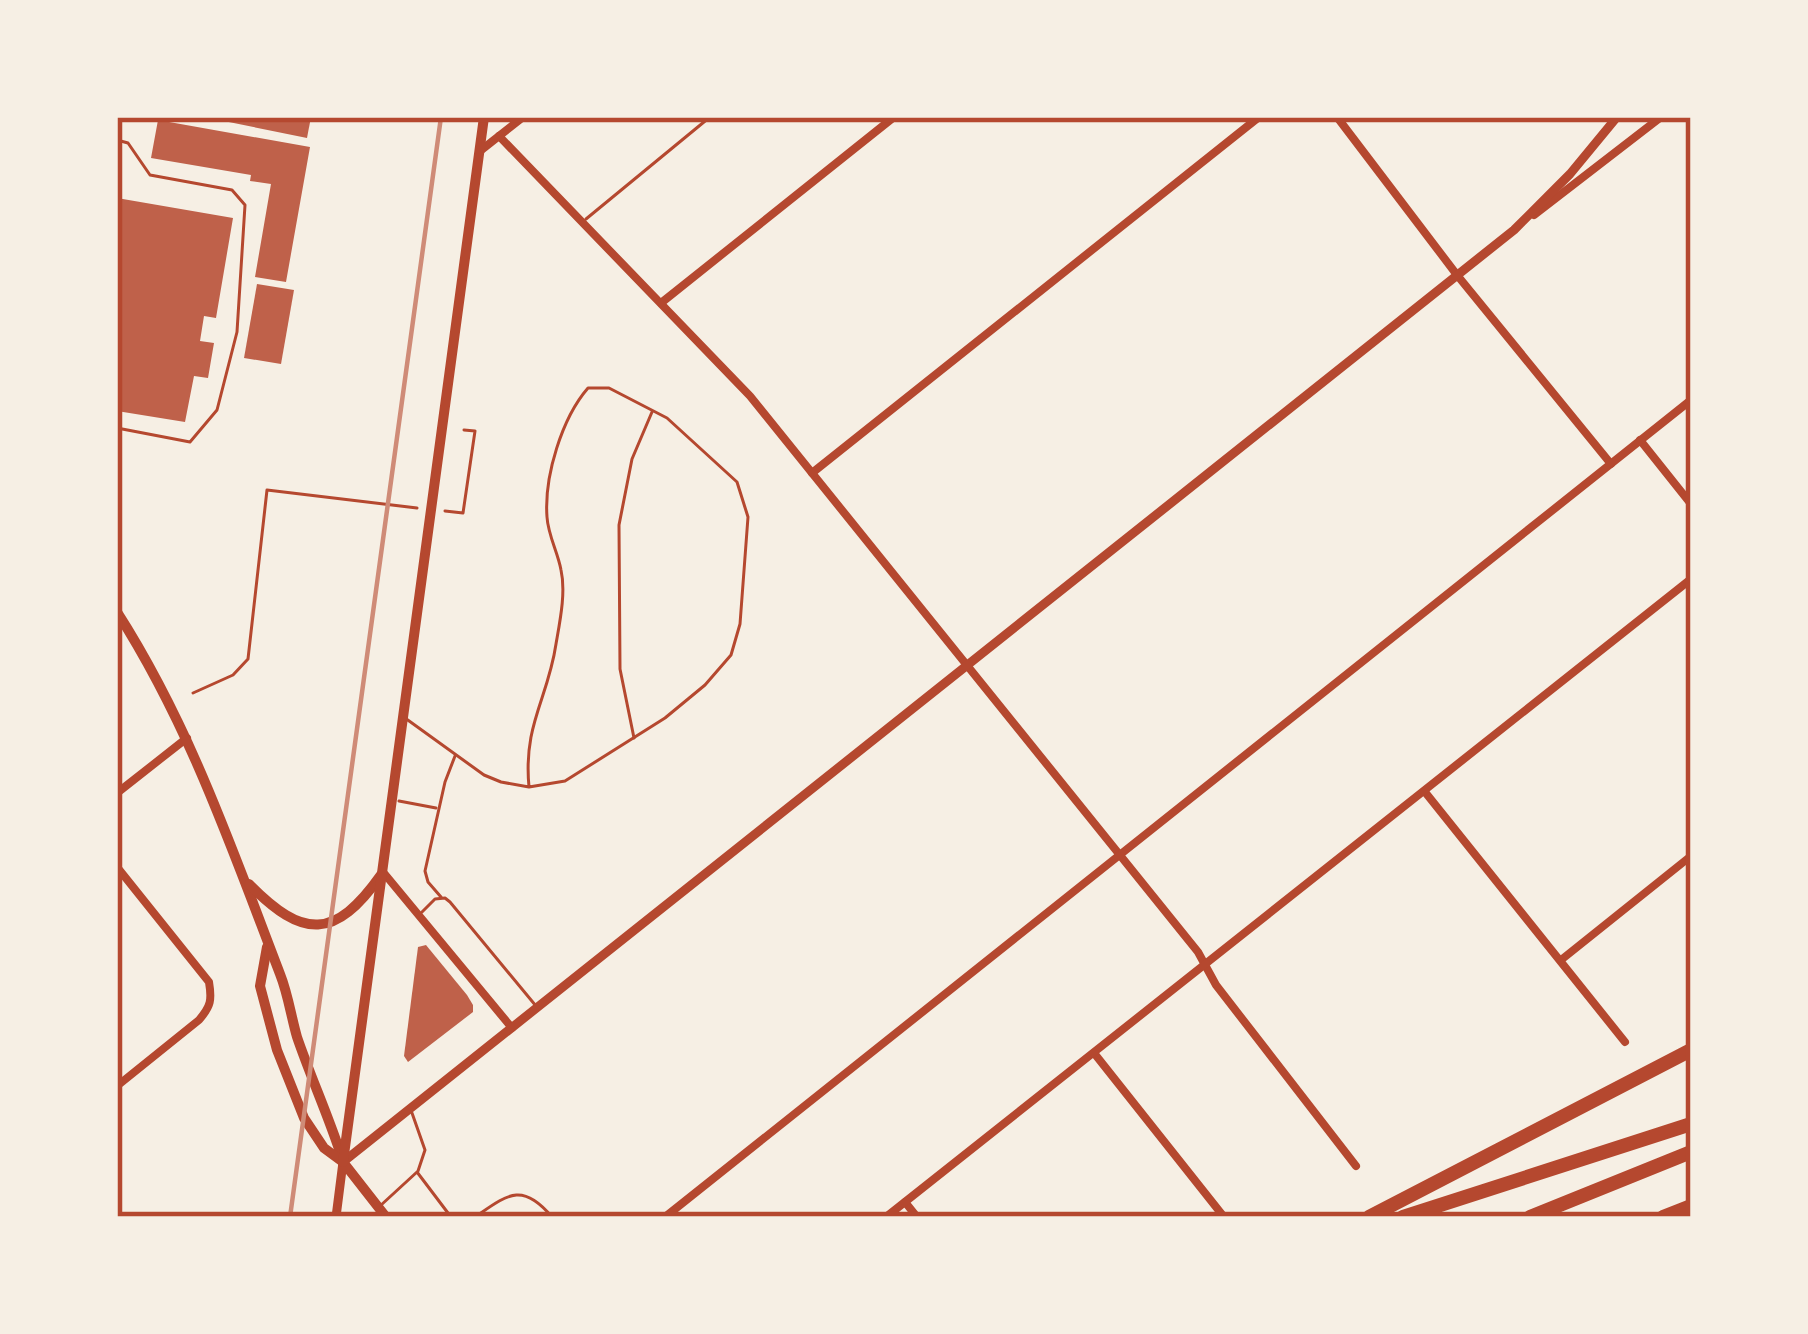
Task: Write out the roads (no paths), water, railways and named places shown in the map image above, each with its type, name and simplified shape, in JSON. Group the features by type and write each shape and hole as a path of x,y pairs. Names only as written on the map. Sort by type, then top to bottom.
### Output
{"highway":[{"path":"1369,1217 1691,1049"},
{"path":"1403,1217 1691,1124"},
{"path":"1530,1217 1691,1152"},
{"path":"1664,1217 1691,1206"}],"main road":[{"path":"343,1162 484,117"},
{"path":"117,612 188,737 247,882 343,1162"},
{"path":"247,882 276,912 296,921 330,923 350,913 383,872"},
{"path":"267,945 260,986 304,1118 324,1148 343,1162 382,1212"}],"street":[{"path":"479,152 524,117"},
{"path":"661,303 894,117"},
{"path":"812,473 1259,117"},
{"path":"1337,117 1610,464"},
{"path":"1514,230 1618,117"},
{"path":"336,1217 343,1162 1660,117"},
{"path":"499,136 750,396 1120,856 1357,1166"},
{"path":"665,1217 1691,400"},
{"path":"1640,440 1691,504"},
{"path":"886,1217 1691,579"},
{"path":"117,793 188,737"},
{"path":"1425,792 1625,1042"},
{"path":"1562,960 1691,856"},
{"path":"117,867 209,982 211,1007 117,1086"},
{"path":"383,872 512,1028"},
{"path":"1094,1053 1224,1217"},
{"path":"905,1202 917,1217"}],"lane":[{"path":"582,222 710,117"},
{"path":"117,140 128,143 150,175 232,190 245,206 237,332 217,410 190,442 117,428"},
{"path":"404,717 484,775 529,787 565,782 634,739 705,685 731,655 740,624 748,517 737,482 689,434 652,410 609,388 587,388 573,405 555,452 547,516 563,576 561,603 556,649 526,754 529,787"},
{"path":"634,739 620,669 619,525 632,459 652,410"},
{"path":"456,754 425,871 441,897 454,906 537,1007"},
{"path":"393,800 438,809"},
{"path":"419,914 441,897"},
{"path":"382,1212 417,1172 425,1150 410,1108"},
{"path":"417,1172 451,1217"},
{"path":"475,1217 507,1196 519,1194 531,1197 552,1217"}],"railway":[{"path":"290,1217 441,117"}]}
